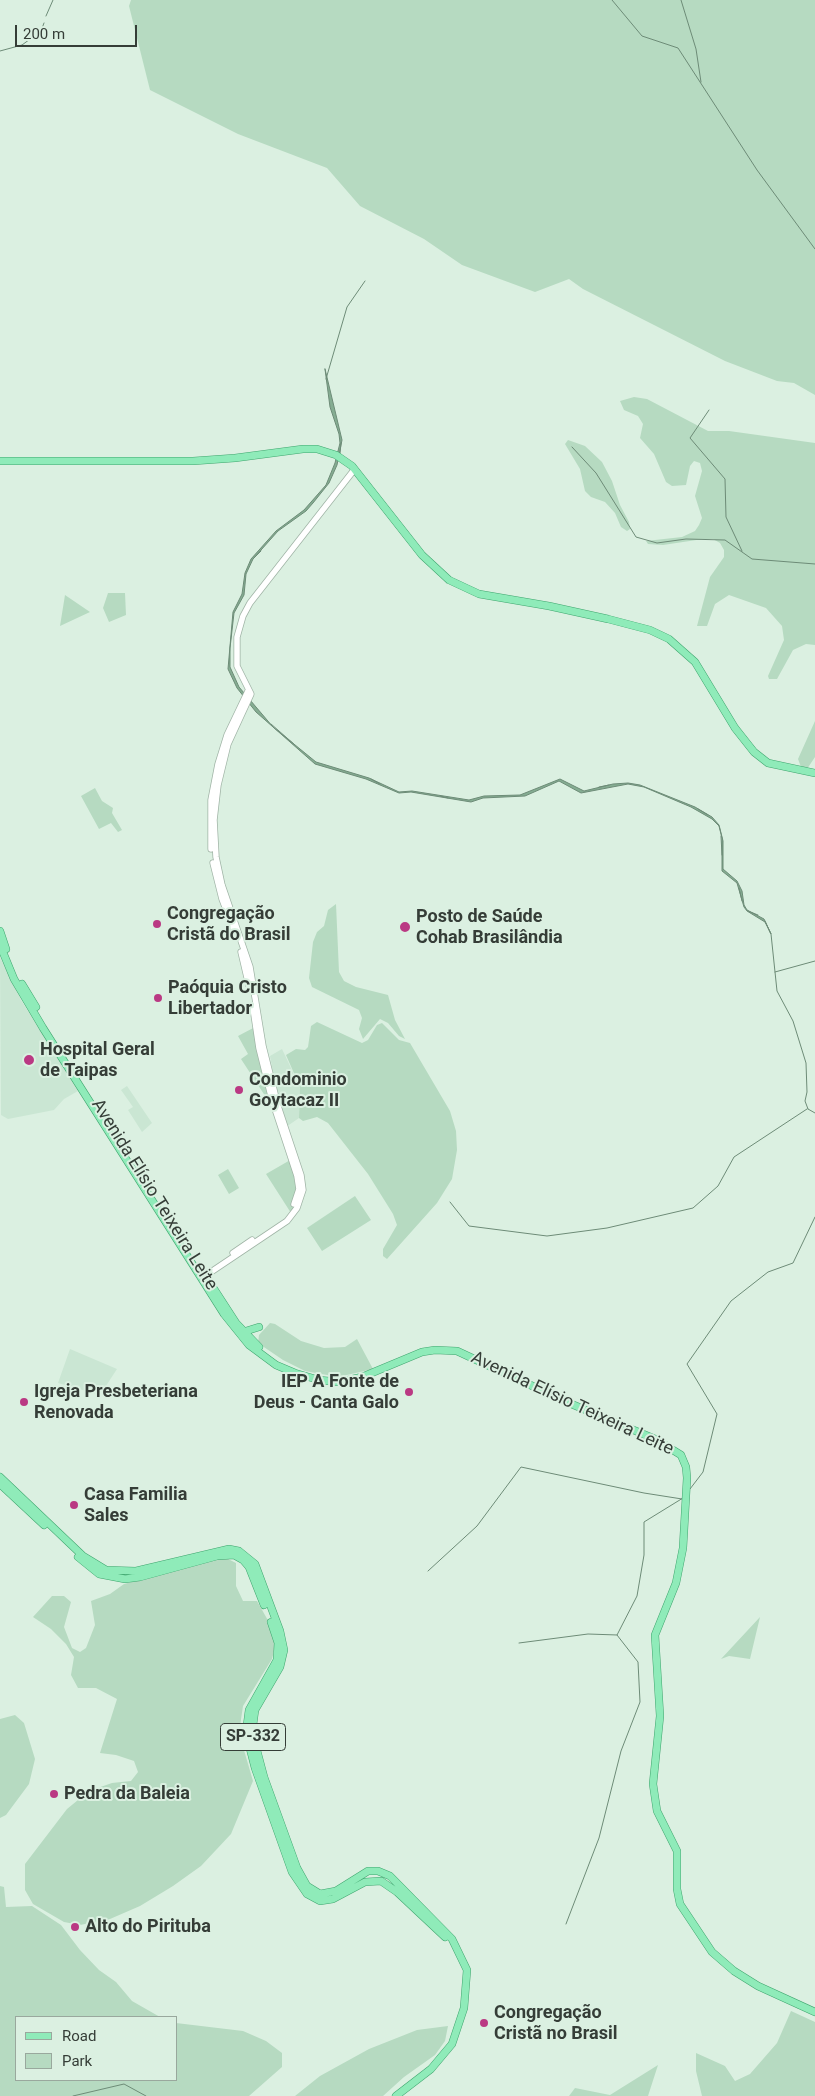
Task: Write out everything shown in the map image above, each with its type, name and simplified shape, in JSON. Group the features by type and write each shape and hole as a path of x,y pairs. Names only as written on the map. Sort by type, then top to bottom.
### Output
{"main road":[{"path":"0,461 193,460 235,458 303,449 317,450 336,455 354,470 422,555 450,580 479,594 549,606 608,619 650,630 669,639 695,662 736,728 754,752 768,763 815,773"},
{"name":"Avenida Elísio Teixeira Leite","path":"0,931 13,966 35,1006 205,1275 243,1332 283,1367"},
{"name":"Avenida Elísio Teixeira Leite","path":"0,945 8,967 26,1000 224,1314 244,1341 276,1365 319,1380 346,1382 422,1352 435,1350 457,1351 569,1404 655,1439 681,1455 686,1467 687,1478 683,1548 676,1583 655,1635 660,1716 653,1792 657,1811 676,1850 677,1889 680,1904 712,1952 758,1986 815,2012"},
{"path":"243,1332 259,1326"},
{"name":"SP-332","path":"0,1477 87,1559 106,1570 136,1571 229,1549 240,1551 251,1559 257,1569 280,1630 284,1650 280,1667 255,1710 252,1732 256,1754 290,1852 307,1886 320,1894 336,1891 359,1876 372,1871 385,1873 394,1879 440,1924 456,1944 467,1970 467,1985 456,2035 440,2060 396,2096"},
{"name":"SP-332","path":"0,1484 86,1564 106,1576 125,1579 140,1577 223,1555 239,1557 249,1567 257,1599 263,1603 274,1629 278,1651 274,1668 249,1710 246,1733 255,1768 283,1851 301,1888 311,1898 320,1901 333,1899 372,1880 387,1884 409,1902 459,1952"},
{"path":"355,1887 370,1878 372,1871"}],"street":[{"path":"205,1275 288,1215 299,1189 297,1176 272,1100 259,1048 245,966 218,885 211,842 211,800 218,764 229,730 249,692 238,670 235,653 236,638 242,616 250,603 354,470"}],"shaded area":[{"path":"325,369 342,440 337,465 329,483 306,511 278,531 253,559 246,574 244,595 234,613 230,667 239,687 273,727 256,712 237,688 228,669 233,612 242,594 245,573 251,559 276,531 304,510 326,485 335,463 340,443 330,407"},
{"path":"273,727 316,762 369,778 399,792 412,791 469,800 484,796 520,795 560,779 584,791 613,784 628,783 640,785 695,807 712,817 719,825 723,841 723,869 737,881 747,910 764,919 771,934 765,922 747,911 744,907 737,883 722,871 722,838 719,826 712,819 691,807 644,787 628,784 581,793 559,781 525,796 483,798 471,802 411,792 399,793 366,779 315,764"},
{"name":"Hospital Geral de Taipas","path":"0,957 21,1000 78,1091 64,1099 54,1110 8,1119 1,1115"},
{"path":"282,1049 300,1087 299,1118 286,1127 278,1100 270,1056"},
{"path":"127,1086 152,1123 142,1132 128,1110 133,1107 121,1090"},
{"path":"70,1349 117,1369 100,1395 58,1383"}],"green space":[{"path":"131,0 815,0 815,395 794,383 777,381 725,361 583,289 569,279 535,292 462,265 424,239 360,206 327,168 238,134 150,90 129,6"},
{"path":"634,397 647,399 708,431 729,431 815,443 815,645 806,644 793,650 777,679 769,679 768,676 784,640 782,626 766,608 729,595 715,604 707,626 697,626 710,577 724,557 724,550 720,543 713,539 663,545 648,544 646,541 682,537 695,531 702,518 695,496 702,471 700,463 694,461 690,466 686,485 672,486 666,482 654,454 640,438 643,424 638,416 624,410 620,401"},
{"path":"568,440 585,446 602,462 612,481 620,505 629,522 630,529 627,531 621,527 615,513 605,502 591,497 585,491 580,469 565,444"},
{"path":"108,593 125,593 126,615 109,622 103,608"},
{"path":"65,595 90,612 60,626"},
{"path":"815,721 815,757 807,769 801,767 798,759"},
{"path":"95,788 102,801 113,808 112,813 122,830 118,832 111,823 99,829 81,796"},
{"path":"336,904 339,972 344,981 356,987 388,995 395,1020 405,1039 399,1036 388,1023 380,1019 363,1039 359,1029 362,1018 359,1010 312,987 309,978 313,942 317,932 324,926 328,910"},
{"path":"317,1022 362,1043 368,1040 377,1025 382,1023 399,1040 410,1043 450,1111 456,1131 457,1150 452,1179 437,1203 387,1259 383,1256 383,1249 397,1225 393,1214 368,1174 328,1123 317,1117 303,1121 299,1118 300,1087 286,1055 296,1049 305,1050 308,1047 311,1026"},
{"path":"257,1026 273,1108 241,1059 248,1054 238,1036"},
{"path":"292,1159 297,1174 297,1203 291,1213 266,1174"},
{"path":"228,1169 239,1188 229,1194 218,1175"},
{"path":"355,1196 371,1220 322,1251 307,1228"},
{"path":"270,1323 275,1324 301,1341 324,1348 345,1347 357,1339 373,1369 338,1377 305,1371 283,1360 258,1343 259,1335"},
{"path":"224,1557 236,1563 236,1586 243,1601 257,1601 270,1624 275,1647 272,1659 243,1706 239,1733 253,1781 231,1834 201,1866 140,1906 110,1919 80,1925 64,1922 33,1904 25,1890 25,1864 67,1809 89,1791 112,1783 131,1781 138,1772 134,1761 116,1755 100,1753 117,1699 96,1688 78,1688 71,1675 74,1657 66,1644 51,1629 33,1617 52,1596 64,1596 71,1602 64,1627 72,1648 80,1652 86,1648 95,1625 91,1601 110,1594 124,1584"},
{"path":"760,1617 750,1659 729,1656 721,1659"},
{"path":"15,1715 24,1723 35,1759 29,1784 6,1815 0,1818 0,1719"},
{"path":"0,1886 4,1887 6,1907 32,1906 61,1925 80,1950 99,1970 116,1982 132,2001 158,2016 15,2016 15,2081 178,2081 178,2023 243,2031 266,2041 282,2053 282,2067 249,2096 0,2096"},
{"path":"791,2011 815,2022 815,2096 702,2096 696,2071 696,2053 725,2066 735,2081 750,2074 777,2043"},
{"path":"448,2026 445,2041 435,2055 404,2077 383,2096 295,2096 320,2076 369,2049 417,2030"},
{"path":"658,2065 648,2096 569,2096 575,2088 610,2095"}],"waterway":[{"path":"46,16 53,0"},
{"path":"612,0 642,36 678,48 757,170 815,249"},
{"path":"681,0 696,49 701,82"},
{"path":"0,51 22,45 41,31 44,23"},
{"path":"326,379 347,307 365,281"},
{"path":"709,410 690,438 725,479 726,517 742,551"},
{"path":"340,454 341,443"},
{"path":"572,447 596,473 636,537 657,543 686,539 725,540 752,559 815,564"},
{"path":"253,559 261,551"},
{"path":"271,724 295,745"},
{"path":"371,779 380,784"},
{"path":"599,787 609,785"},
{"path":"440,796 448,798"},
{"path":"698,809 708,815"},
{"path":"721,836 722,855"},
{"path":"739,888 742,901"},
{"path":"748,911 758,915"},
{"path":"765,921 771,934 777,991 793,1021 806,1063 807,1092 805,1101 808,1109"},
{"path":"775,972 815,961"},
{"path":"450,1202 469,1226 547,1236 607,1228 693,1208 718,1186 734,1157 807,1109"},
{"path":"808,1109 815,1113"},
{"path":"690,1489 703,1472 717,1414 687,1364 731,1301 768,1272 793,1263 815,1217"},
{"path":"428,1571 477,1526 521,1467 644,1493 682,1499"},
{"path":"566,1924 599,1838 621,1751 640,1702 638,1662 617,1635 637,1596 644,1555 644,1522 683,1498"},
{"path":"519,1643 588,1634 617,1635"},
{"path":"73,2096 124,2084 146,2096"}],"place":[{"name":"Congregação Cristã do Brasil","path":"157,924"},
{"name":"Posto de Saúde Cohab Brasilândia","path":"405,927"},
{"name":"Paóquia Cristo Libertador","path":"158,998"},
{"name":"Hospital Geral de Taipas","path":"29,1060"},
{"name":"Condominio Goytacaz II","path":"239,1090"},
{"name":"IEP A Fonte de Deus - Canta Galo","path":"409,1392"},
{"name":"Igreja Presbeteriana Renovada","path":"24,1402"},
{"name":"Casa Familia Sales","path":"74,1505"},
{"name":"Pedra da Baleia","path":"54,1794"},
{"name":"Alto do Pirituba","path":"75,1927"},
{"name":"Congregação Cristã no Brasil","path":"484,2023"}]}
